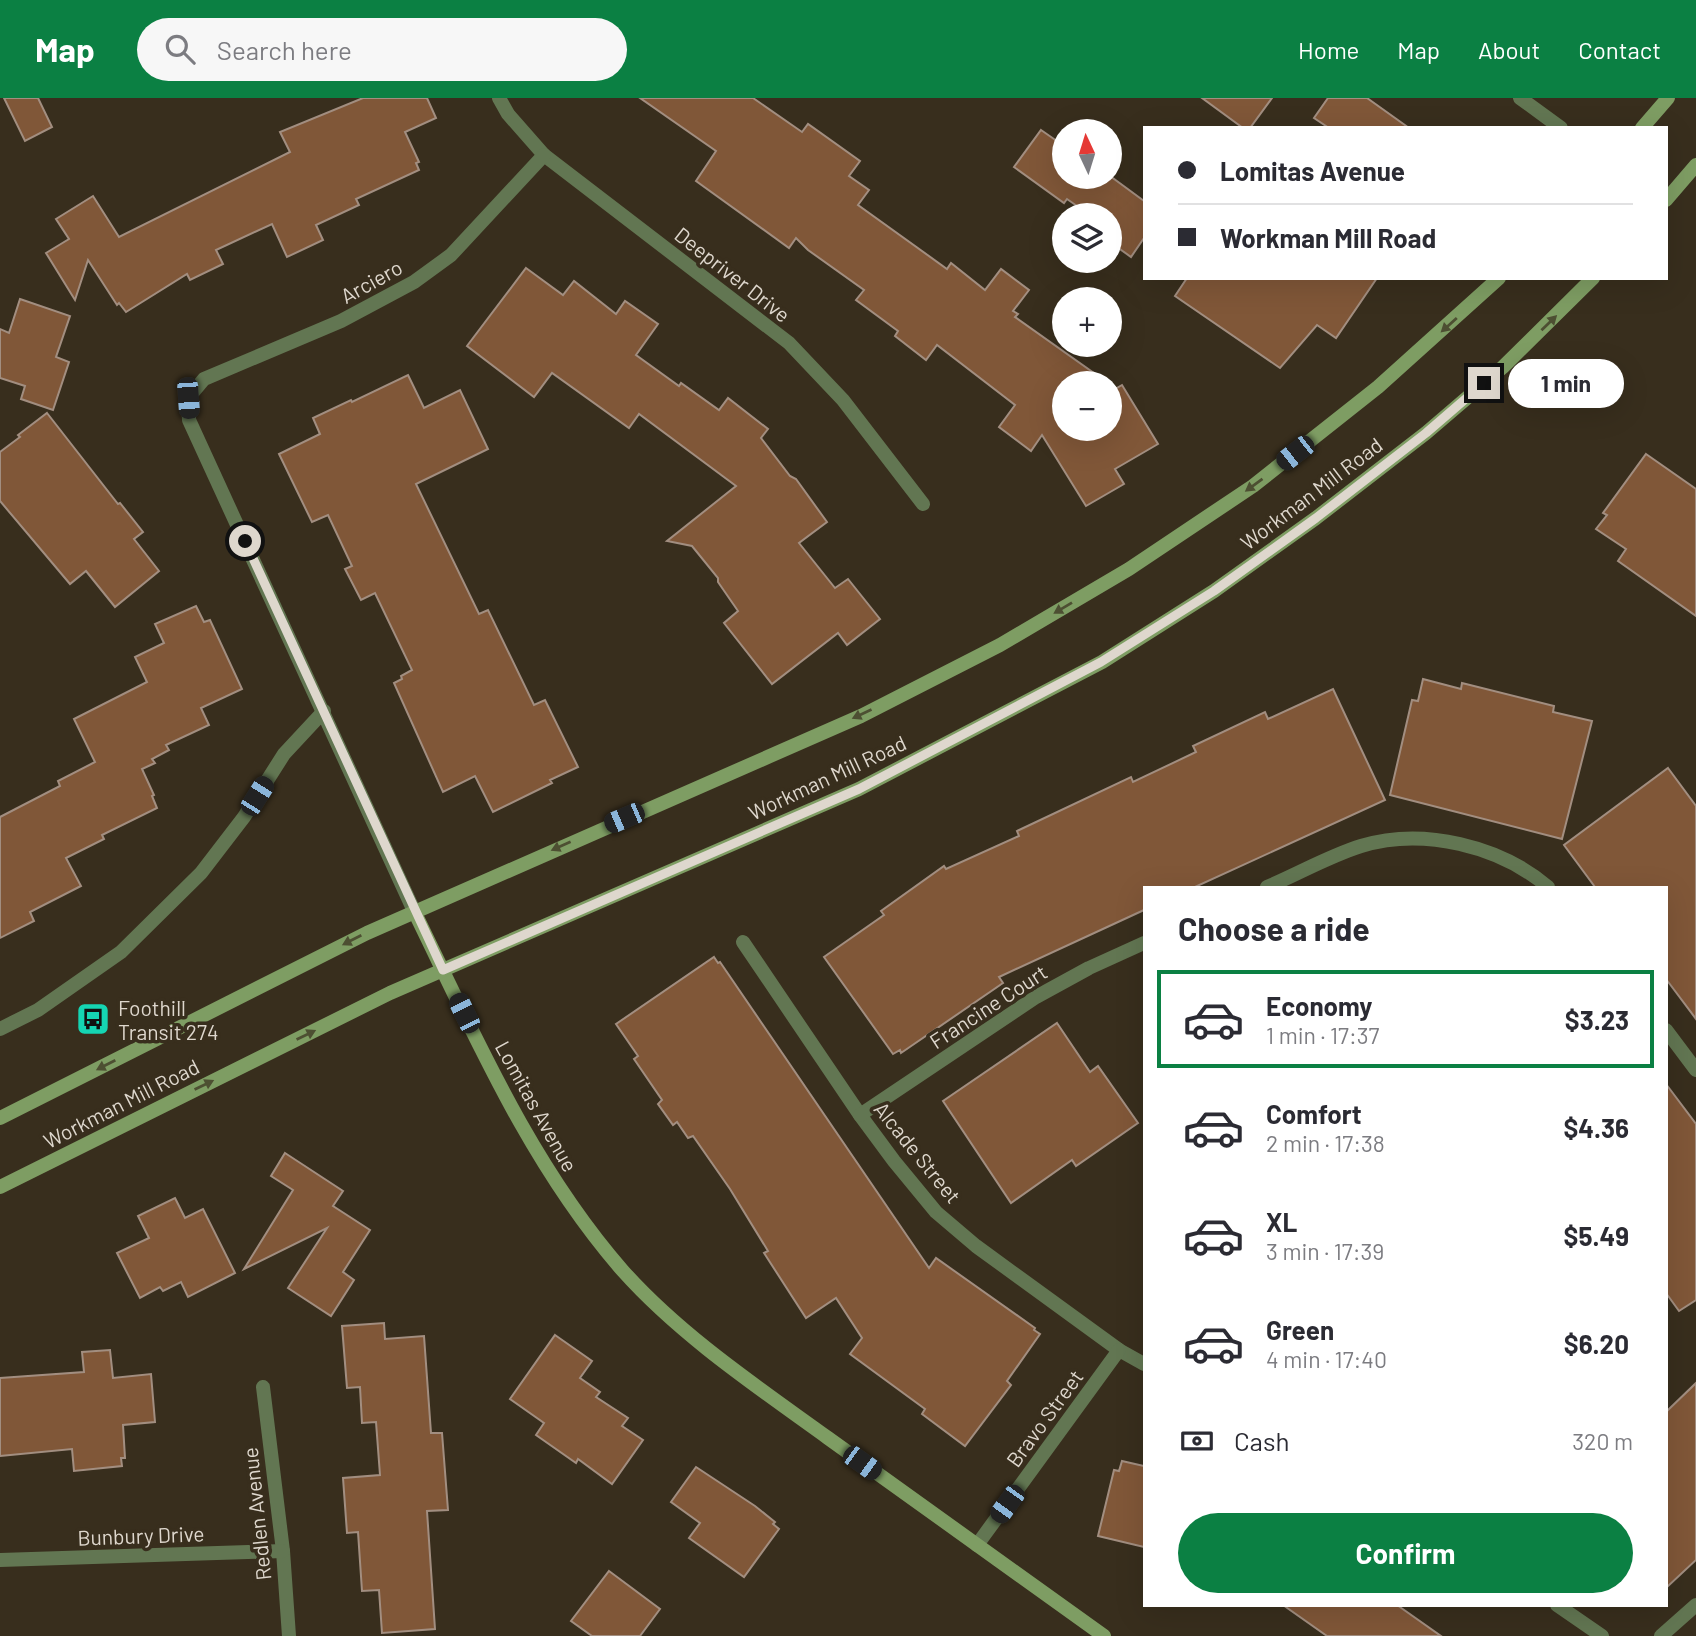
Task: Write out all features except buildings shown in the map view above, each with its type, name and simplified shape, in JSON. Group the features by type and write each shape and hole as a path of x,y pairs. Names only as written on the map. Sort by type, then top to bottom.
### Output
{"main road":[{"path":"1644,126 1668,98"},
{"path":"1668,198 1696,165"},
{"name":"Workman Mill Road","path":"0,1118 414,911 860,716 1000,645 1129,569 1253,486 1378,387 1497,280"},
{"name":"Workman Mill Road","path":"0,1187 390,993 859,789 1101,662 1214,591 1316,518 1426,433 1503,367 1591,280"},
{"name":"Lomitas Avenue","path":"414,911 507,1099 556,1184 625,1273 670,1316 736,1372 1104,1636"}],"street":[{"name":"Deepriver Drive","path":"499,98 508,114 544,155 789,343 843,400 923,503"},
{"path":"1520,98 1559,126"},
{"name":"Arciero","path":"188,398 204,379 341,321 414,282 451,255 544,155"},
{"name":"Lomitas Avenue","path":"188,398 189,421 414,911"},
{"path":"0,1029 38,1010 121,952 201,873 244,817 284,754 324,711"},
{"path":"1269,886 1361,846 1396,839 1433,839 1490,853 1530,872 1547,886"},
{"name":"Alcade Street","path":"743,942 860,1115 936,1212 976,1246 1119,1350 1143,1363"},
{"name":"Francine Court","path":"860,1115 1037,997 1089,968 1143,943"},
{"path":"1668,1033 1696,1070"},
{"name":"Bravo Street","path":"977,1545 1119,1350"},
{"name":"Redlen Avenue","path":"263,1387 284,1551 289,1636"},
{"name":"Bunbury Drive","path":"0,1560 284,1551"},
{"path":"1661,1636 1696,1605"},
{"path":"1561,1607 1602,1636"}],"place":[{"name":"Foothill Transit 274","path":"93,1019"}],"route":[{"path":"245,541 443,970 859,789 1101,662 1214,591 1316,518 1426,433 1484,383"}]}
